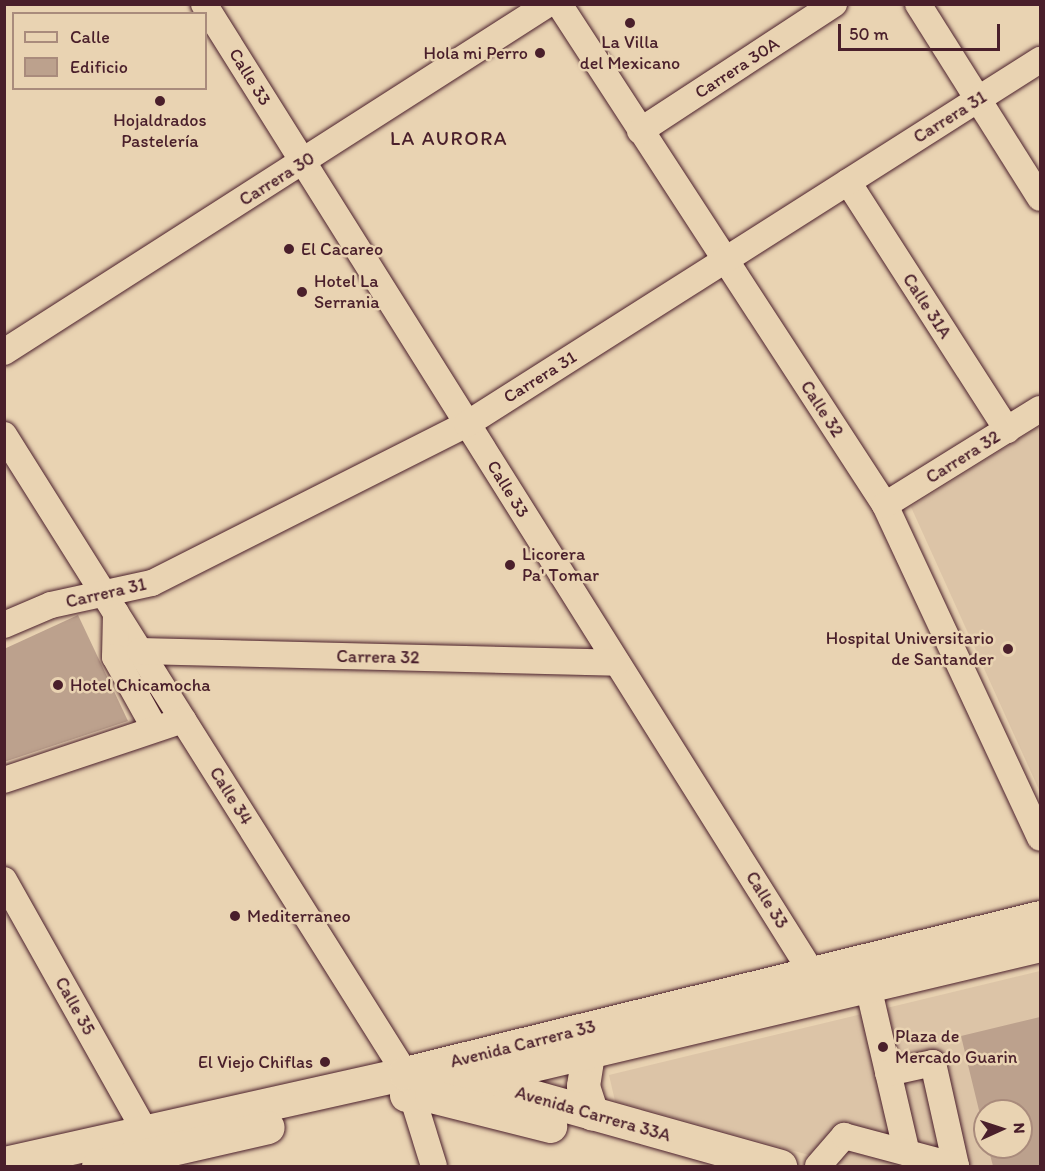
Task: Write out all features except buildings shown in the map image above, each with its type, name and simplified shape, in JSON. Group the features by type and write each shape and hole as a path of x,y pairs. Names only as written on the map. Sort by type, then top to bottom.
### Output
{"main road":[{"name":"Avenida Carrera 33","path":"98,1167 152,1150 410,1083 812,973 1041,917"},
{"name":"Avenida Carrera 33","path":"476,1080 1041,945"},
{"path":"588,1053 582,1086 592,1114"},
{"name":"Avenida Carrera 33A","path":"410,1083 476,1080 780,1167"},
{"name":"Avenida Carrera 33A","path":"410,1083 694,1167"},
{"name":"Avenida Carrera 33","path":"4,1163 152,1150"}],"street":[{"name":"Calle 33","path":"204,4 812,973"},
{"name":"Carrera 30","path":"4,352 548,4"},
{"name":"Calle 32","path":"559,4 885,505 1041,838"},
{"name":"Carrera 30A","path":"640,131 834,4"},
{"path":"918,4 1041,198"},
{"name":"Carrera 31","path":"4,625 51,605 110,603 176,572 467,423 1041,60"},
{"name":"Calle 31A","path":"848,182 1007,430"},
{"name":"Carrera 32","path":"885,505 1041,409"},
{"name":"Calle 34","path":"4,435 410,1083 434,1167"},
{"path":"110,603 115,657 155,729"},
{"name":"Carrera 32","path":"140,651 617,663"},
{"path":"4,780 183,720"},
{"name":"Calle 35","path":"4,880 152,1150"},
{"path":"868,986 907,1153"},
{"path":"818,1167 844,1136 956,1167 933,1063 888,1073"}],"shaded area":[{"name":"Hospital Universitario de Santander","path":"1040,426 1040,792 911,507"},
{"name":"Plaza de Mercado Guarin","path":"1040,971 1040,1166 848,1166 615,1101 609,1075"}],"place":[{"name":"La Villa del Mexicano","path":"630,23"},
{"name":"Hola mi Perro","path":"540,53"},
{"name":"Hojaldrados Pastelería","path":"160,101"},
{"name":"El Cacareo","path":"289,249"},
{"name":"Hotel La Serrania","path":"302,292"},
{"name":"Licorera Pa' Tomar","path":"510,565"},
{"name":"Hospital Universitario de Santander","path":"1008,649"},
{"name":"Hotel Chicamocha","path":"58,685"},
{"name":"Mediterraneo","path":"235,916"},
{"name":"Plaza de Mercado Guarin","path":"883,1047"},
{"name":"El Viejo Chiflas","path":"325,1062"}],"district":[{"name":"LA AURORA","path":"449,138"}]}
